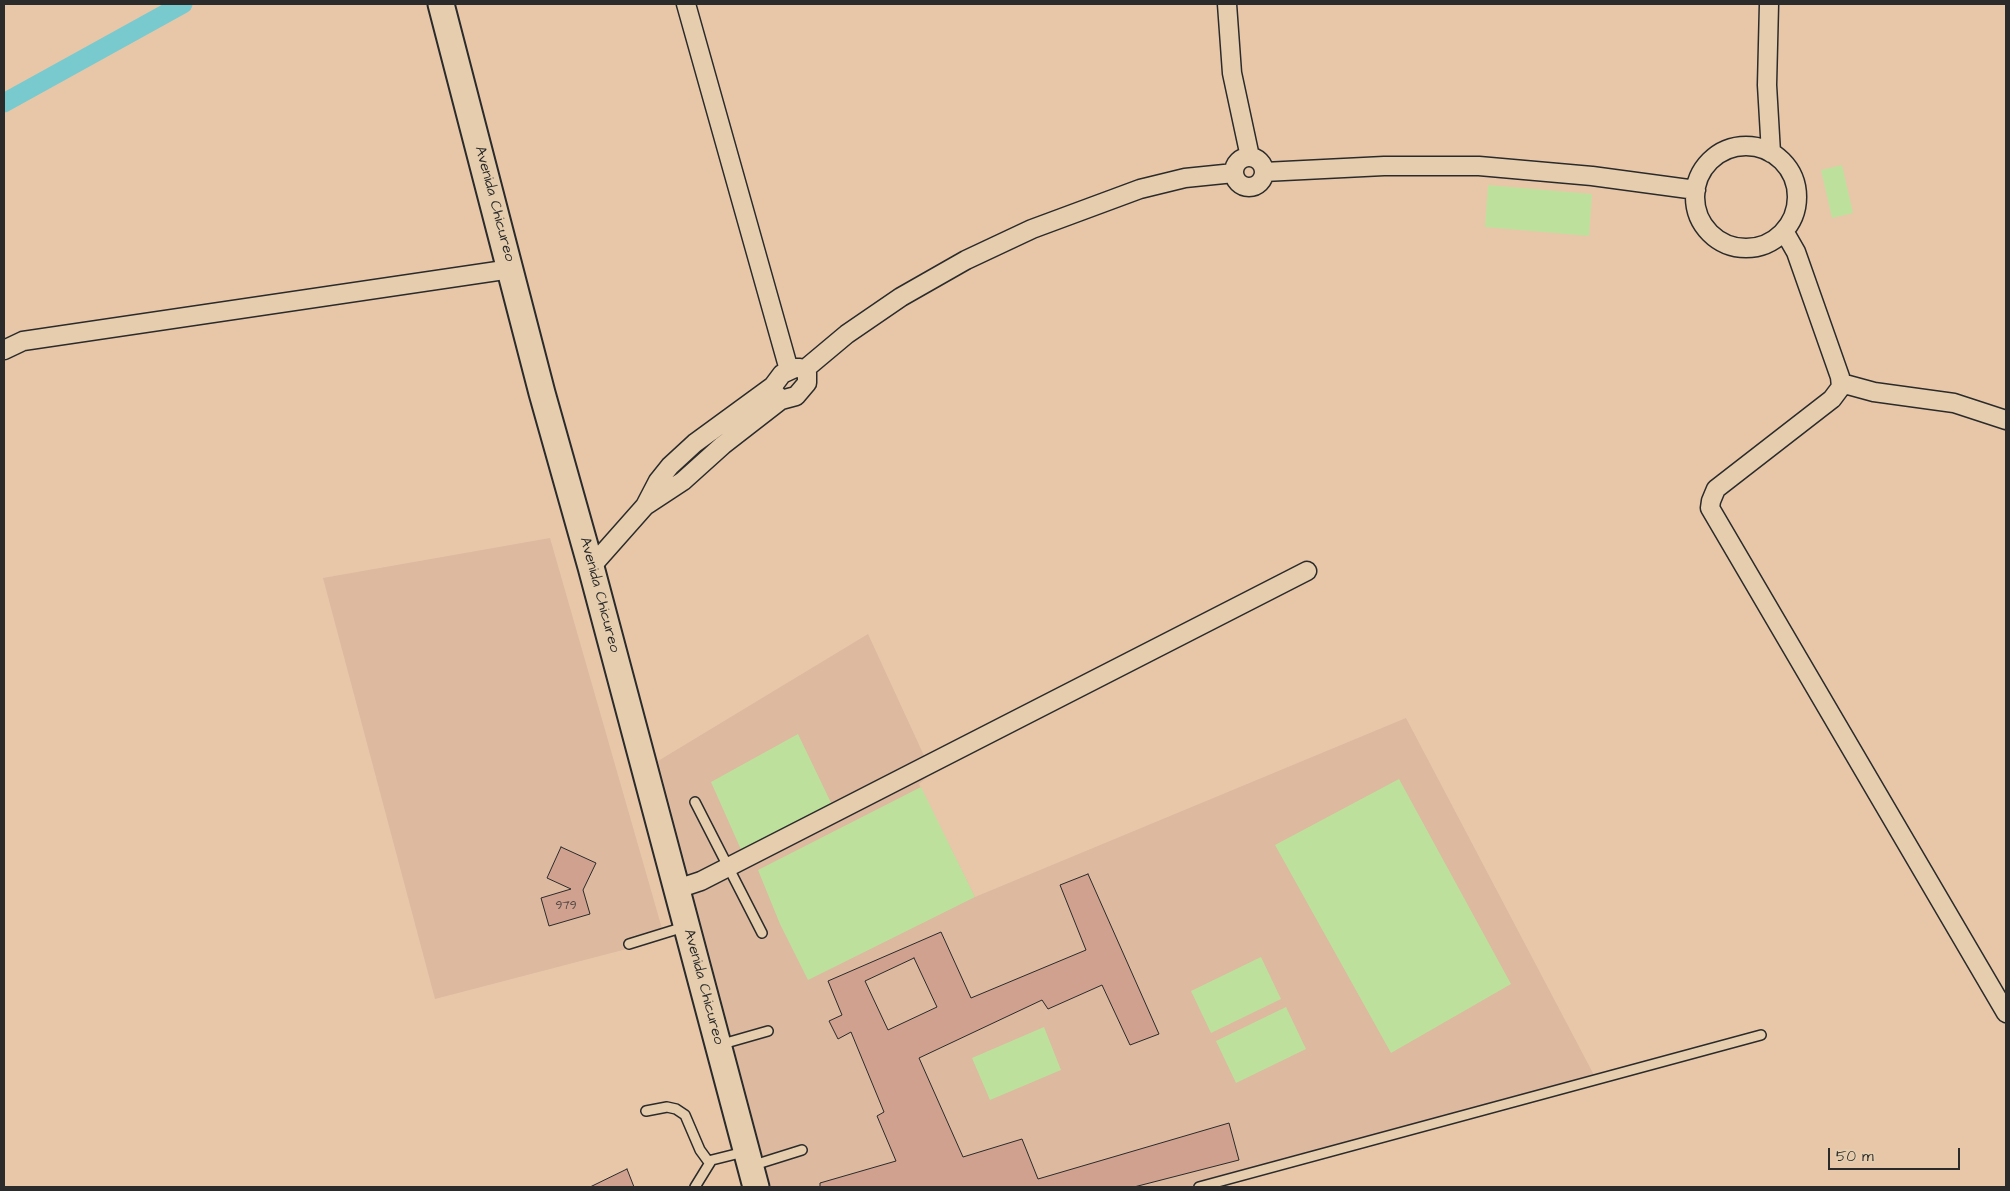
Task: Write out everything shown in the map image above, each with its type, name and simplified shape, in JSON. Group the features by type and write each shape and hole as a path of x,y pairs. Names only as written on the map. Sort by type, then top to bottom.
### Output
{"main road":[{"name":"Avenida Chicureo","path":"441,4 545,402 591,567 751,1168"}],"street":[{"path":"686,4 797,370 807,377 804,388 792,398 777,393"},
{"path":"1227,4 1232,74 1250,157"},
{"path":"1769,4 1767,66 1771,153"},
{"path":"1742,147 1752,147 1771,153 1785,164 1794,180 1796,189 1796,207 1784,231 1771,242 1754,247 1737,247 1721,241 1708,230 1699,215 1696,190 1698,180 1708,164 1724,152 1742,147"},
{"path":"1250,157 1260,162 1264,172 1261,181 1247,187 1238,182 1234,173 1237,163 1250,157"},
{"path":"1264,172 1384,166 1479,166 1592,176 1696,190"},
{"path":"591,567 645,506 683,481 777,393 778,378 797,370 901,297 966,260 1023,232 1057,218 1140,189 1185,178 1234,173"},
{"path":"1784,231 1796,252 1841,383 1839,392 1716,489 1710,501 1710,508 2006,1013"},
{"path":"4,339 23,341 511,270"},
{"path":"4,350 23,341"},
{"path":"1841,383 1874,392 1954,403 2006,420"},
{"path":"677,889 701,881 729,867 1308,571"}],"lane":[{"path":"695,802 762,933"},
{"path":"629,944 687,926"},
{"path":"718,1045 768,1031"},
{"path":"1199,1187 1762,1034"},
{"path":"646,1110 676,1108 686,1115 700,1150 711,1161 751,1168 802,1150"},
{"path":"695,1187 711,1161"}],"shaded area":[{"path":"550,538 665,939 435,999 323,578"},
{"path":"868,634 932,773 919,784 975,897 1406,718 1594,1075 1203,1187 771,1187 658,761"}],"green space":[{"path":"1842,165 1853,213 1832,218 1821,170"},
{"path":"1488,185 1592,194 1589,236 1485,227"},
{"path":"798,734 834,809 743,854 711,782"},
{"path":"1399,779 1511,984 1391,1053 1275,845"},
{"path":"921,787 975,897 808,980 780,924 758,870"},
{"path":"1261,957 1281,999 1211,1033 1191,991"},
{"path":"1286,1007 1306,1049 1236,1083 1216,1041"},
{"path":"1044,1027 1061,1070 990,1100 972,1058"}],"building":[{"path":"561,847 596,863 583,890 590,914 549,926 541,898 571,889 547,878"},
{"path":"1088,874 1159,1034 1130,1045 1102,985 1048,1009 1042,1000 919,1058 963,1157 1022,1139 1038,1179 1229,1123 1239,1160 1134,1187 820,1187 820,1183 896,1161 877,1116 884,1112 851,1032 838,1039 829,1021 842,1015 828,981 941,932 971,998 1086,950 1060,885","holes":["914,958 937,1007 888,1030 865,981"]},
{"path":"627,1169 634,1187 590,1187"}],"waterway":[{"path":"4,103 183,4"}]}
